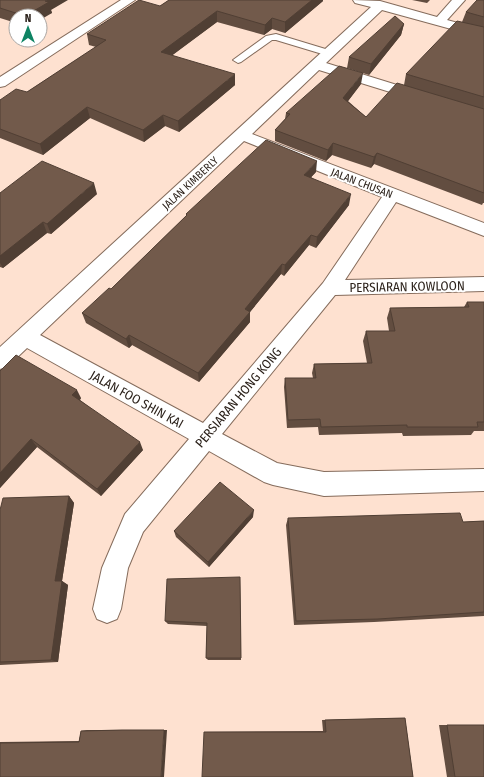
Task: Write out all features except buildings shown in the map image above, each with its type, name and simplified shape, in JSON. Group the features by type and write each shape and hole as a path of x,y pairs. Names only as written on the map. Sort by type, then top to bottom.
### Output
{"street":[{"path":"0,83 129,0"},
{"path":"359,0 484,34"},
{"path":"439,22 459,0"},
{"name":"JALAN KIMBERLY","path":"0,360 380,6"},
{"path":"316,65 431,100"},
{"name":"JALAN CHUSAN","path":"241,136 484,230"},
{"name":"PERSIARAN HONG KONG","path":"107,609 115,568 134,522 330,288 392,195"},
{"name":"PERSIARAN KOWLOON","path":"330,288 484,284"},
{"name":"JALAN FOO SHIN KAI","path":"25,337 273,474 324,484 484,480"}],"lane":[{"path":"238,60 269,38 276,37 330,53"}]}
